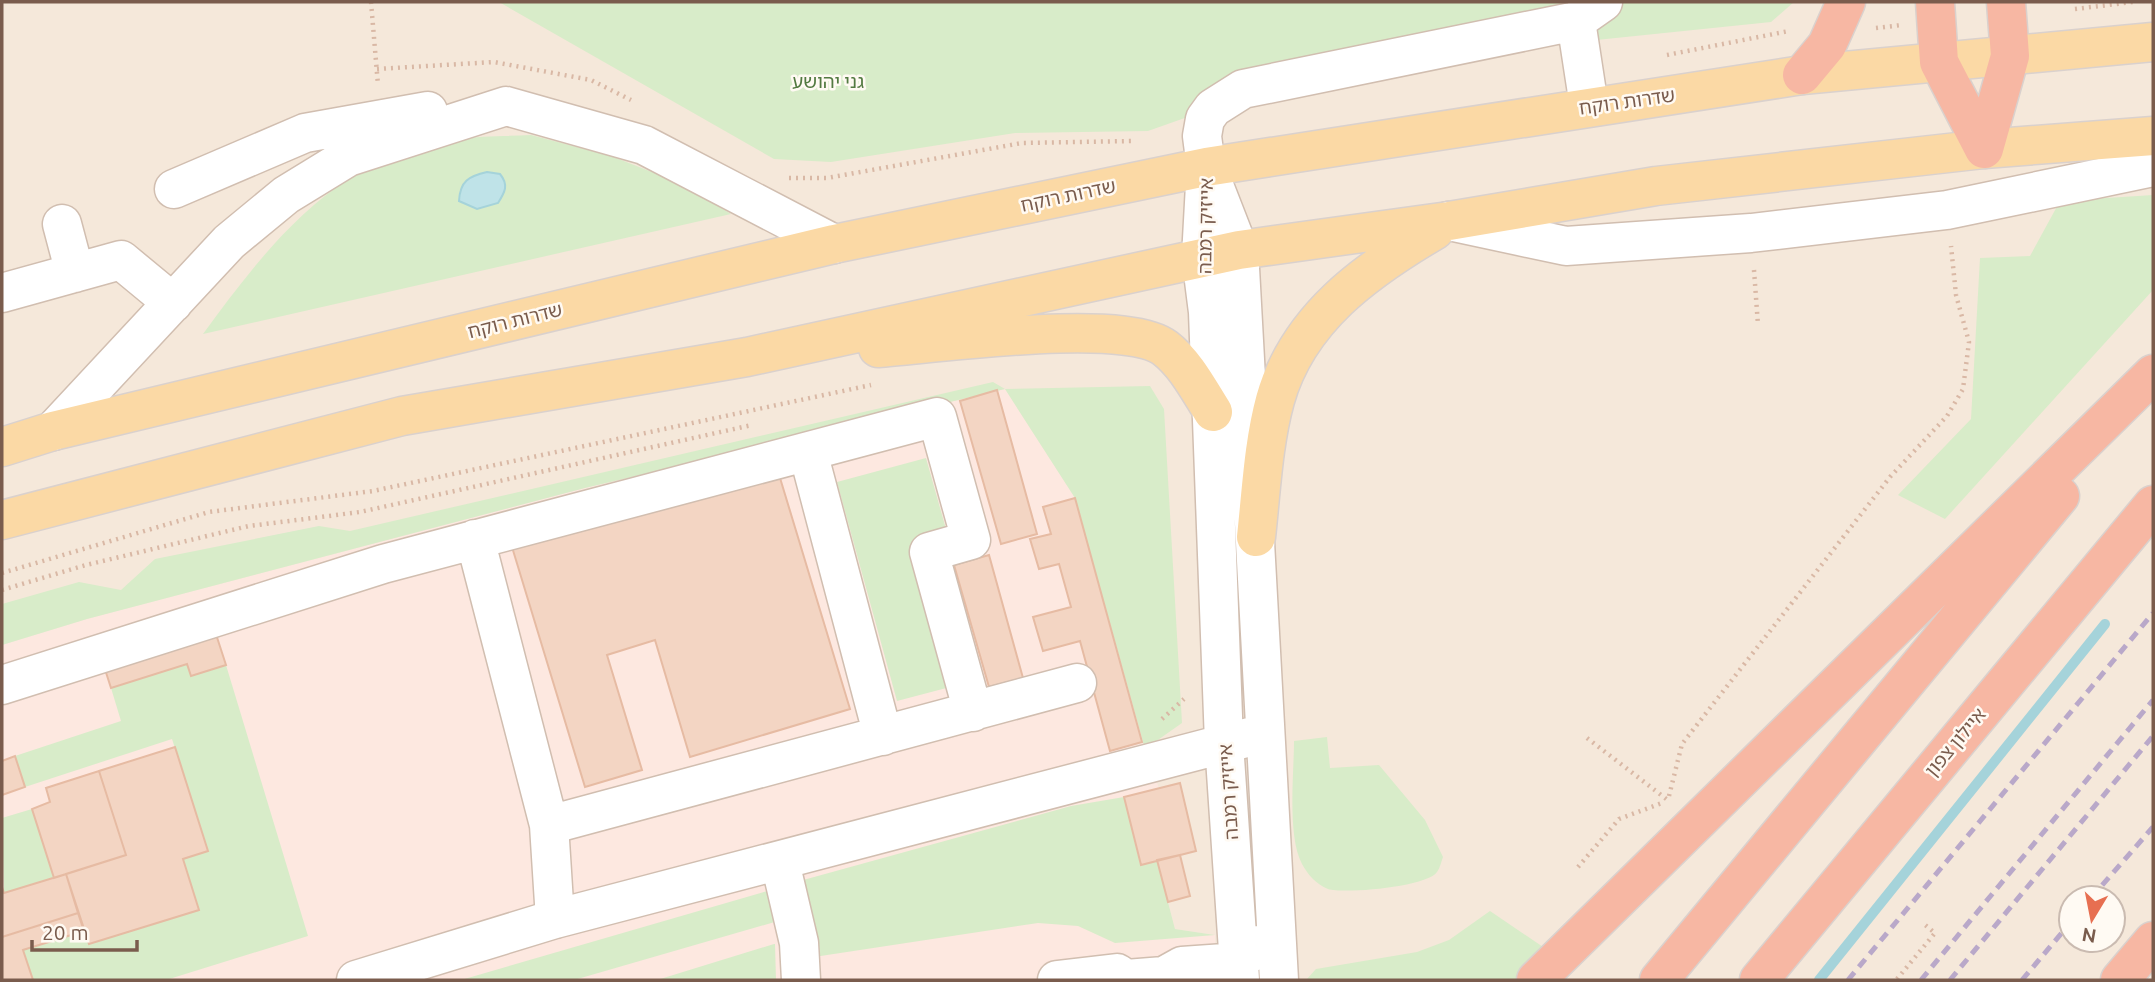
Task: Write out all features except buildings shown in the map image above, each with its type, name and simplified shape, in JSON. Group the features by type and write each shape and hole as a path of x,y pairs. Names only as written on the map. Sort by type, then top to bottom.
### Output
{"highway":[{"path":"1984,149 2010,56 2006,2"},
{"path":"1936,12 1939,62 1984,149"},
{"path":"1802,75 1827,45 1841,14"},
{"path":"1659,980 1981,567 2153,374"},
{"path":"1536,980 1981,567 2153,384"},
{"name":"איילון צפון","path":"1759,980 2153,505"},
{"path":"2120,980 2153,941"}],"main road":[{"name":"שדרות רוקח","path":"2,447 53,432 834,244 1206,167 1802,75 2153,42"},
{"path":"2,520 402,416 747,357 1239,250 1449,221 1656,186 1984,149 2153,136"},
{"path":"1256,537 1273,411 1297,351 1311,328 1344,292 1379,263 1449,221"},
{"path":"747,357 939,344 1032,334 1120,334 1153,341 1164,347 1183,365 1213,412"}],"street":[{"path":"1206,167 1202,136 1205,119 1225,98 1243,89 1589,11 1589,106"},
{"path":"53,432 229,242 286,195 348,157 506,106"},
{"path":"174,189 305,133 442,108 506,106 644,145 834,244"},
{"name":"אייזיק רמבה","path":"1206,167 1239,250 1256,537 1265,733 1248,951"},
{"name":"אייזיק רמבה","path":"1206,167 1201,257 1208,312 1213,412 1224,743 1248,951 1279,980"},
{"path":"1449,221 1566,246 1751,233 1947,210 2153,167"},
{"path":"62,224 75,273"},
{"path":"2,293 121,260 173,303"},
{"path":"2,685 383,564 937,417 971,540 929,552 973,712"},
{"path":"808,452 883,736"},
{"path":"475,538 548,825 555,919"},
{"path":"548,825 1077,683"},
{"path":"356,980 555,919 1265,733"},
{"path":"780,862 799,943 801,980"},
{"path":"1057,980 1117,973 1126,978 1164,976 1182,966 1248,951"}],"path":[{"path":"371,2 381,119"},
{"path":"1662,56 1793,31 1811,22 1841,14 1867,29 1936,12"},
{"path":"1670,802 1669,788 1682,744 1890,477 1947,416 1963,389 1969,342 1956,295 1947,210"},
{"path":"1751,233 1758,325"},
{"path":"2,573 209,512 373,491 882,383"},
{"path":"2,590 86,565 249,526 360,512 765,422"},
{"path":"1156,723 1174,711 1187,691"},
{"path":"1587,738 1670,802"},
{"path":"1578,867 1619,819 1670,802"},
{"path":"1897,979 1935,933 1924,924"}],"shaded area":[{"path":"2,2 2153,2 2153,980 2,980"},
{"path":"1005,389 1075,498 1142,742 1159,788 1124,797 1140,864 1157,860 1175,929 1215,935 1216,980 2,980 2,645 87,619 585,488"}],"green space":[{"name":"גני יהושע","path":"499,2 1794,2 1771,22 1548,45 1213,108 1148,131 1015,133 831,162 774,159"},
{"path":"531,135 611,156 680,183 731,214 203,334 253,268 281,237 341,184 376,163 415,148 457,139"},
{"path":"2153,195 2153,290 1945,519 1898,495 1971,419 1980,258 2030,256 2060,201"},
{"path":"993,382 1005,389 585,488 87,619 2,645 2,604 79,582 121,590 155,559 319,526 350,531"},
{"path":"1150,386 1164,409 1182,723 1145,749 1075,498 1005,389"},
{"path":"926,458 948,536 954,686 897,701 837,482"},
{"path":"187,664 226,665 308,936 166,980 33,980 23,950 84,931 89,944 199,910 183,859 208,851 172,739 25,787 15,756 121,721 111,688"},
{"path":"1327,737 1330,768 1379,765 1425,820 1443,857 1437,872 1418,882 1351,891 1328,889 1310,875 1302,864 1294,837 1294,741"},
{"path":"1124,797 1140,864 1157,860 1175,929 1215,935 1115,943 1078,926 1038,923 814,957 796,882 1071,806"},
{"path":"32,809 54,878 4,893 2,818"},
{"path":"771,890 778,921 574,980 461,980"},
{"path":"1490,911 1549,951 1519,980 1306,980 1316,969 1417,952 1449,940"},
{"path":"774,944 776,980 657,980"}],"water":[{"path":"487,172 500,174 504,182 504,192 498,203 477,209 459,201 464,184 475,175"}],"waterway":[{"path":"1819,980 2105,624"}],"railway":[{"path":"1848,980 2153,613"},
{"path":"1921,980 2153,700"},
{"path":"1950,980 2153,736"},
{"path":"2103,884 2153,827"},
{"path":"2022,980 2057,939"}]}
